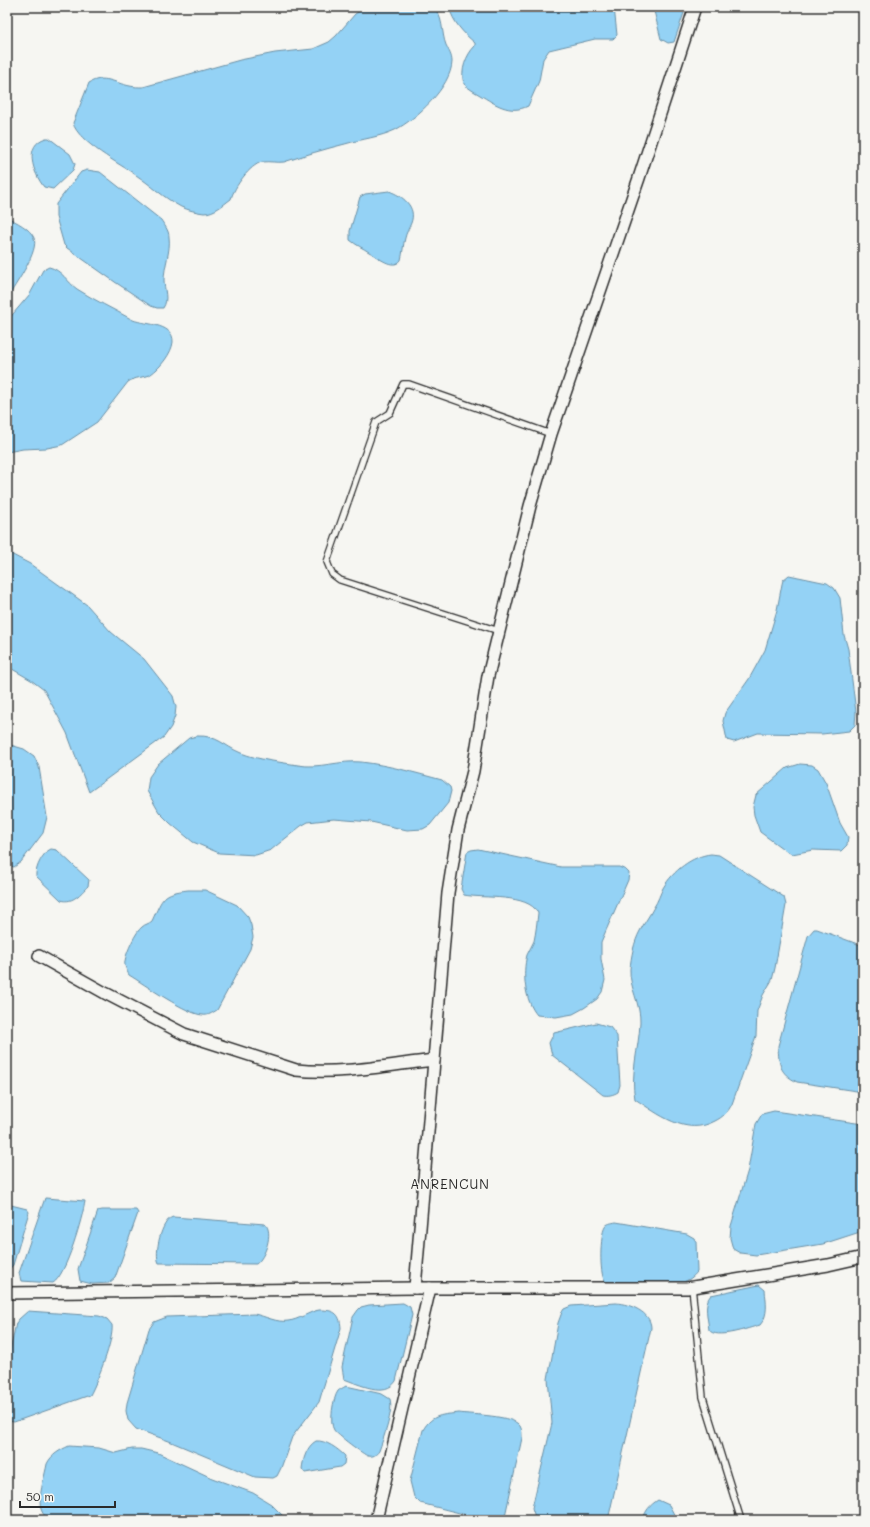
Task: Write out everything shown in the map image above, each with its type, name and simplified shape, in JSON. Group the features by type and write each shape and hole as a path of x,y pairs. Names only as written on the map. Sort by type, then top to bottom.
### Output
{"street":[{"path":"415,1288 452,860 473,771 488,676 528,513 552,434 637,186 695,7"},
{"path":"39,956 105,993 184,1034 296,1070 312,1072 332,1071 434,1060"},
{"path":"7,1293 415,1288 692,1287 828,1265 863,1257"},
{"path":"376,1520 430,1288"}],"lane":[{"path":"499,631 340,580 332,574 327,562 376,422 390,413 403,384 409,384 552,434"},
{"path":"692,1287 703,1397 741,1520"}],"water":[{"path":"366,7 432,7 436,10 439,14 444,40 452,62 446,82 439,92 413,118 395,130 284,162 262,162 257,164 243,177 235,189 231,199 211,212 204,213 184,208 163,196 136,175 91,145 76,130 73,123 89,83 94,80 104,79 124,85 143,87 240,60 275,53 313,49 329,42 355,14"},
{"path":"449,7 614,7 617,35 613,39 595,39 549,50 543,59 539,81 528,106 509,109 491,102 464,84 463,69 469,54 475,46 475,43 459,27 453,18"},
{"path":"653,7 686,7 674,42 668,43 661,39"},
{"path":"46,138 49,138 70,154 75,164 73,170 53,189 44,187 36,174 32,160 34,147"},
{"path":"87,170 100,172 161,220 166,228 169,234 169,242 164,275 166,301 163,308 151,306 64,245 56,217 56,204 81,172"},
{"path":"389,191 404,199 408,203 412,212 411,223 405,236 401,260 394,264 381,260 350,240 350,231 360,197 365,194"},
{"path":"7,217 29,231 34,238 35,244 26,266 10,294 7,296"},
{"path":"49,267 61,273 73,286 90,297 131,319 156,325 168,331 172,336 173,342 170,351 162,364 151,374 128,382 97,422 62,445 7,452 7,321 30,294 43,270"},
{"path":"7,552 30,564 87,605 111,632 144,659 173,696 176,707 175,716 171,727 164,737 89,792 67,733 44,690 31,680 7,666"},
{"path":"789,575 827,583 834,588 840,598 856,712 855,725 849,731 822,734 758,733 734,742 727,740 723,721 725,713 749,679 765,650 777,610 783,580"},
{"path":"197,736 210,737 241,753 276,762 314,766 345,762 361,762 392,767 442,780 450,787 451,791 448,803 430,825 423,829 407,830 371,822 334,819 308,822 271,850 256,855 219,853 193,842 170,823 159,812 147,791 149,777 158,764 189,738"},
{"path":"7,744 24,749 34,756 39,767 47,817 43,833 21,862 14,867 7,865"},
{"path":"800,764 812,765 818,769 826,783 840,823 848,837 847,845 841,851 813,850 792,854 760,832 753,807 756,795 787,768"},
{"path":"51,849 57,850 89,880 88,886 80,895 73,899 65,901 61,900 36,876 40,861 45,853"},
{"path":"478,849 561,867 619,867 629,873 628,880 601,942 601,959 605,980 602,992 597,999 573,1014 556,1017 537,1015 527,995 525,970 527,955 534,941 538,913 533,907 525,902 504,898 464,895 461,889 467,852"},
{"path":"704,855 719,855 784,897 786,905 772,980 763,995 757,1011 756,1036 732,1104 725,1114 715,1121 704,1125 694,1126 673,1122 635,1099 635,1061 640,1016 631,982 630,969 633,950 638,935 667,882 678,870 690,861"},
{"path":"205,890 237,905 248,917 253,937 250,949 217,1010 207,1015 196,1014 166,998 129,975 125,965 127,953 134,937 142,927 152,921 161,901 168,895 179,891"},
{"path":"814,929 863,946 863,1092 797,1082 791,1079 781,1067 778,1046 808,936"},
{"path":"596,1023 610,1027 617,1036 620,1085 618,1092 610,1095 603,1095 552,1055 549,1043 554,1033"},
{"path":"774,1111 863,1124 863,1231 823,1244 756,1255 740,1253 733,1249 730,1238 731,1226 748,1170 756,1124 762,1114"},
{"path":"45,1198 85,1201 81,1219 68,1258 58,1278 53,1283 21,1281 19,1273"},
{"path":"7,1204 27,1209 29,1212 13,1265 7,1272"},
{"path":"136,1210 138,1213 115,1278 109,1283 92,1284 80,1281 78,1269 98,1211"},
{"path":"173,1217 265,1224 269,1233 265,1251 256,1264 159,1263 157,1252 162,1230 169,1219"},
{"path":"616,1222 687,1234 694,1238 696,1242 697,1272 688,1280 676,1283 617,1284 605,1281 601,1263 603,1231 610,1223"},
{"path":"759,1285 765,1290 766,1304 765,1317 760,1325 725,1334 713,1333 709,1330 707,1302 711,1295"},
{"path":"403,1303 410,1307 412,1315 396,1381 385,1389 379,1389 364,1386 344,1379 342,1367 353,1317 358,1310 361,1307 369,1305"},
{"path":"616,1303 633,1307 644,1313 648,1317 651,1328 608,1520 536,1520 532,1508 552,1423 548,1379 558,1323 562,1312 564,1309 571,1306"},
{"path":"319,1310 332,1311 335,1313 339,1318 341,1328 319,1402 292,1437 277,1476 273,1478 255,1477 169,1441 136,1429 128,1420 126,1411 127,1403 149,1329 154,1322 167,1317 254,1314 284,1321 296,1319"},
{"path":"28,1311 99,1316 107,1319 112,1325 112,1332 101,1371 90,1395 14,1422 7,1421 7,1366 16,1323"},
{"path":"346,1386 382,1394 390,1399 391,1410 388,1425 377,1454 368,1456 350,1444 334,1430 332,1410 336,1394"},
{"path":"459,1413 501,1418 516,1422 521,1427 522,1438 505,1516 502,1520 487,1520 420,1503 414,1497 410,1481 423,1430 430,1421 438,1416"},
{"path":"316,1441 328,1443 339,1451 345,1456 344,1464 340,1467 305,1473 302,1469 304,1457 310,1446"},
{"path":"69,1446 99,1448 116,1453 132,1449 141,1449 158,1453 212,1478 253,1493 271,1504 287,1520 95,1520 83,1517 52,1520 45,1516 41,1510 40,1502 47,1464 56,1453"},
{"path":"658,1500 669,1505 677,1520 643,1520 648,1508"}],"district":[{"name":"ANRENCUN","path":"450,1184"}]}
